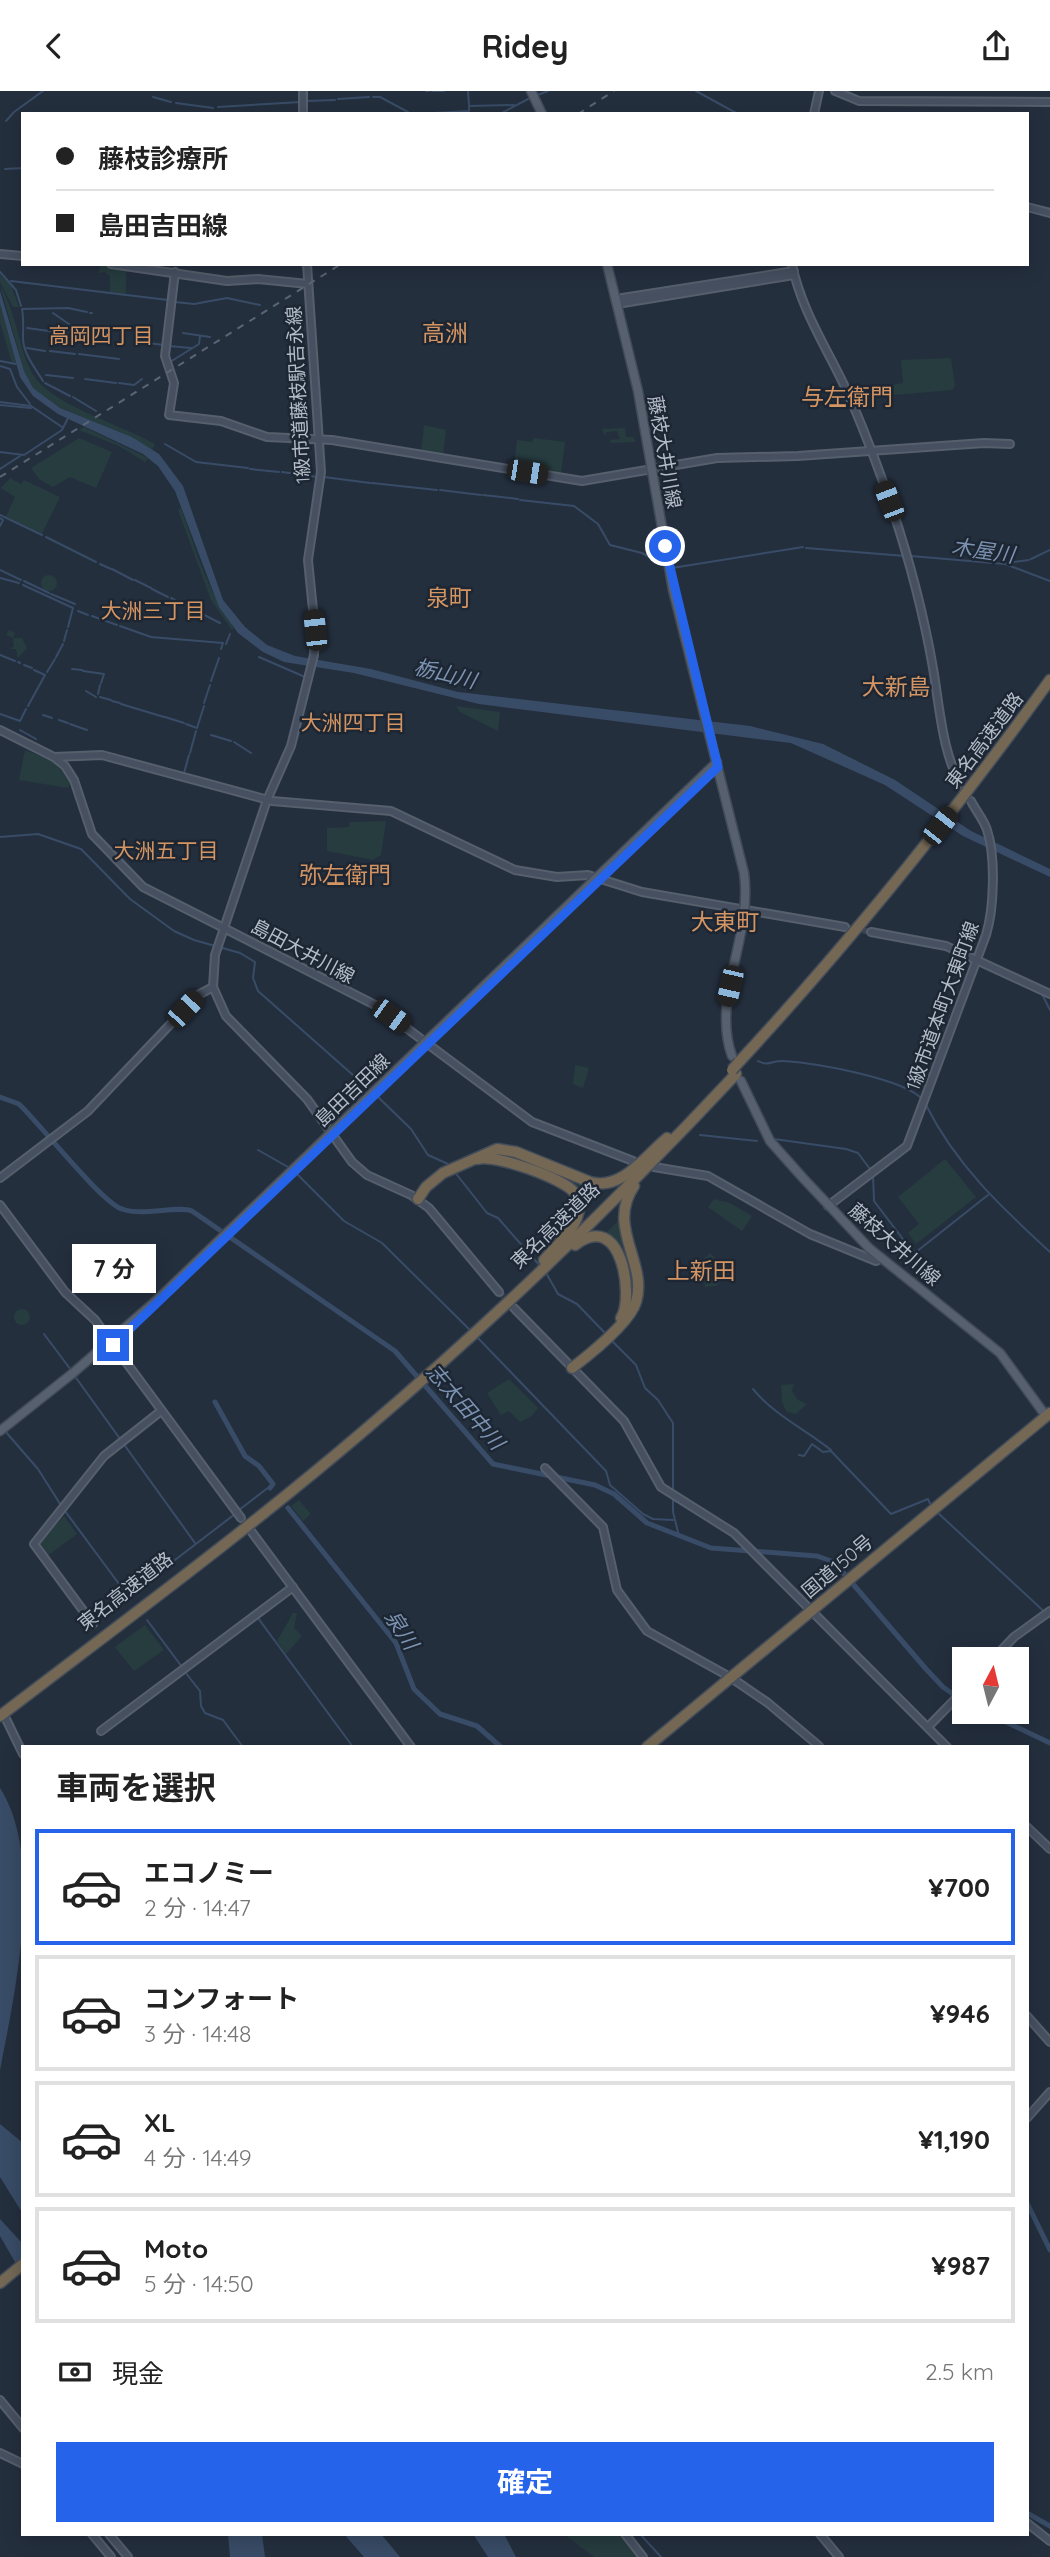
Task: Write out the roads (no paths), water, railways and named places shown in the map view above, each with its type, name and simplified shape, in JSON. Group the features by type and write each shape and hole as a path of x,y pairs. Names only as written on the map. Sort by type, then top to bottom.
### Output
{"highway":[{"name":"東名高速道路","path":"952,816 1050,680"},
{"name":"東名高速道路","path":"2,1714 265,1512 416,1382 659,1156 772,1030 942,828 1050,689"},
{"name":"東名高速道路","path":"546,1263 737,1068"},
{"path":"418,1199 426,1187 443,1173 493,1150 512,1150 590,1182 603,1184 621,1178 667,1138"},
{"path":"572,1368 624,1320 636,1302 637,1289 624,1206 632,1189 659,1156"},
{"path":"418,1199 443,1176 485,1157 500,1159 564,1185 578,1197 578,1213 573,1226 546,1263"},
{"path":"546,1263 594,1235 605,1237 613,1243 620,1263 626,1310 572,1368"},
{"name":"国道150号","path":"649,1745 1049,1418"},
{"path":"0,2283 21,2266"}],"main road":[{"path":"533,95 541,112"},
{"name":"藤枝大井川線","path":"607,266 638,391 673,590 739,848 747,909 725,1014 726,1039 737,1068 770,1141 855,1235 1000,1353 1049,1418"},
{"name":"島田吉田線","path":"0,1432 111,1343 718,764"}],"street":[{"path":"303,91 303,112"},
{"path":"814,112 819,91"},
{"path":"835,91 859,101 1050,102"},
{"path":"1029,208 1050,213"},
{"path":"0,254 21,256"},
{"path":"127,266 227,281 258,279 308,283"},
{"name":"1級市道藤枝駅吉永線","path":"213,987 213,961 267,800 291,745 314,655 315,630 308,560 320,485 307,266"},
{"path":"616,301 794,270 871,452 914,573 944,733 955,775 964,791"},
{"path":"175,272 165,356 174,383 169,415 227,423 267,437 318,439 578,481 725,457 871,452 984,443 1010,444"},
{"name":"島田大井川線","path":"0,730 54,757 70,772 87,826 114,858 149,890 319,979 370,1002 532,1122 633,1161"},
{"path":"54,757 102,755 267,800 391,811 406,816 502,866 557,877 583,874 642,892 845,927"},
{"name":"1級市道本町大東町線","path":"828,1206 909,1142 977,959 990,918 990,856 988,835 971,801"},
{"path":"871,932 946,946 1050,994"},
{"path":"0,1178 88,1111 198,995 213,987 226,1016 307,1099 363,1173 418,1199 429,1208 499,1292"},
{"path":"654,1167 708,1176 810,1234 876,1261 882,1258"},
{"path":"0,1205 65,1292 95,1320 238,1515"},
{"path":"514,1308 630,1428 650,1471 661,1487 725,1526 945,1745"},
{"path":"93,1624 34,1544 104,1456 161,1411"},
{"path":"547,1470 591,1511 603,1527 617,1590 646,1631 730,1677 768,1703 818,1745"},
{"path":"251,1531 410,1745"},
{"path":"101,1731 293,1587"},
{"path":"1004,1647 1048,1613"},
{"path":"928,1727 952,1703"},
{"path":"2,1714 21,1750"},
{"path":"1029,1829 1050,1849"},
{"path":"1029,2018 1050,2042"},
{"path":"1029,2116 1050,2092"},
{"path":"0,2400 21,2426"},
{"path":"0,2453 21,2463"},
{"path":"1029,2525 1050,2541"},
{"path":"94,2536 111,2557"},
{"path":"111,2536 128,2557"},
{"path":"627,2536 643,2557"},
{"path":"822,2536 839,2557"}],"water":[{"path":"0,291 24,371 33,388 60,408 132,437 159,454 183,486 223,600 245,627 267,645 295,656 371,669 458,692 750,726 823,744 895,780 971,831 1050,869 1050,877 963,836 885,785 791,743 479,704 354,673 284,662 263,652 238,633 219,607 175,491 158,466 143,454 58,414 33,396 20,377 0,303"},
{"path":"0,1788 14,1817 21,1851 21,1936 13,2003 0,2070"},
{"path":"0,2124 21,2141 21,2211 0,2177"},
{"path":"0,2219 21,2242 21,2273 0,2236"},
{"path":"228,2536 262,2536 265,2557 230,2557"},
{"path":"346,2536 383,2536 400,2557 364,2557"},
{"path":"474,2536 505,2536 516,2557 488,2557"}],"waterway":[{"path":"6,121 43,91"},
{"path":"432,91 444,91"},
{"path":"468,91 469,105"},
{"path":"535,96 548,91"},
{"path":"696,91 734,112"},
{"path":"153,97 171,102"},
{"path":"338,99 369,97"},
{"path":"373,97 380,97 408,112"},
{"path":"504,112 530,98"},
{"path":"306,101 335,100"},
{"path":"218,107 301,102"},
{"path":"176,103 213,108"},
{"path":"451,112 469,111 469,106 514,105"},
{"path":"5,169 21,168"},
{"path":"0,272 16,290 21,306"},
{"path":"11,281 168,300"},
{"path":"175,302 194,304 227,298 260,305"},
{"path":"43,381 25,349 22,309 68,308 87,312"},
{"path":"27,328 78,335 79,331 53,313"},
{"path":"183,333 210,337"},
{"path":"170,362 199,344 200,336"},
{"path":"140,342 164,345"},
{"path":"169,346 191,348"},
{"path":"27,348 45,351"},
{"path":"50,351 75,354"},
{"path":"79,354 119,359"},
{"path":"0,361 16,364"},
{"path":"0,366 10,369 17,387 30,404"},
{"path":"46,375 73,378"},
{"path":"85,379 116,383"},
{"path":"119,383 134,385 142,379"},
{"path":"45,383 70,396"},
{"path":"73,397 96,411"},
{"path":"0,402 31,406 62,427"},
{"path":"0,405 31,408"},
{"path":"0,452 24,455 62,430 68,418"},
{"name":"木屋川","path":"165,444 196,462 248,468"},
{"path":"0,469 20,456"},
{"name":"木屋川","path":"250,469 279,472"},
{"name":"木屋川","path":"282,472 318,477"},
{"name":"木屋川","path":"324,477 370,483"},
{"name":"木屋川","path":"372,483 437,490"},
{"name":"木屋川","path":"440,490 481,495"},
{"name":"木屋川","path":"483,495 518,499"},
{"name":"木屋川","path":"520,500 574,506 598,524 610,545 642,553 664,565"},
{"path":"0,515 42,535"},
{"path":"0,518 3,520 0,526"},
{"path":"46,537 96,562"},
{"name":"木屋川","path":"672,568 803,547"},
{"name":"木屋川","path":"806,548 905,556"},
{"path":"1031,559 1050,550"},
{"name":"木屋川","path":"911,556 1005,564 1050,581"},
{"path":"1006,563 1029,560"},
{"path":"100,564 111,569"},
{"path":"112,569 133,580"},
{"path":"0,570 21,580"},
{"path":"0,578 19,583"},
{"path":"135,580 151,588"},
{"path":"24,581 49,593"},
{"path":"23,585 73,608 68,627"},
{"path":"152,589 168,597"},
{"path":"51,594 75,604"},
{"path":"171,598 220,623"},
{"path":"78,611 88,615"},
{"path":"92,616 117,625"},
{"path":"120,626 151,637 223,643 221,649"},
{"path":"64,641 67,630"},
{"path":"226,644 230,634"},
{"path":"56,657 63,644"},
{"path":"0,655 15,661"},
{"path":"259,657 305,677"},
{"path":"211,681 219,658"},
{"path":"47,672 55,659"},
{"path":"24,665 32,668"},
{"path":"72,669 82,670"},
{"path":"28,706 45,675 34,670"},
{"path":"83,671 104,674 101,683"},
{"path":"98,694 100,685"},
{"path":"204,703 210,685"},
{"path":"86,691 96,697"},
{"path":"100,697 111,700"},
{"path":"112,701 120,703"},
{"path":"121,704 164,717"},
{"path":"186,724 197,728 204,706"},
{"path":"0,714 20,721 26,709"},
{"path":"43,715 52,718"},
{"path":"165,717 184,723"},
{"path":"59,720 68,723"},
{"path":"70,724 87,730"},
{"path":"20,730 36,739"},
{"path":"190,753 196,731"},
{"path":"211,735 231,741"},
{"path":"234,742 251,753"},
{"path":"184,773 189,755"},
{"path":"0,837 38,834 81,849 130,899 174,931 194,940 240,953 255,962 253,978 258,991 371,1091"},
{"path":"1042,994 1050,1010"},
{"path":"758,1061 798,1062 858,1073 897,1085 923,1100"},
{"path":"376,1095 411,1129 428,1155 448,1164"},
{"name":"志太田中川","path":"0,1097 19,1104 113,1204 130,1211 192,1211 395,1351 493,1464 595,1485 614,1494 647,1523 711,1548 817,1556 834,1562 926,1669 952,1693"},
{"path":"926,1105 965,1166 997,1202 1050,1252"},
{"path":"700,1135 757,1141"},
{"path":"774,1139 846,1149 858,1153 870,1169"},
{"path":"258,1150 288,1167"},
{"path":"454,1171 487,1213 498,1218 541,1267"},
{"path":"295,1172 344,1221 382,1243 472,1332"},
{"path":"873,1174 874,1201 912,1251 916,1252 988,1195"},
{"path":"545,1271 558,1294 577,1304 605,1333"},
{"path":"44,1334 71,1370"},
{"path":"476,1336 606,1471 610,1485 643,1514 653,1519 673,1520"},
{"path":"611,1340 636,1365 645,1388 658,1400 673,1423 673,1490"},
{"path":"74,1375 195,1543"},
{"path":"753,1389 780,1414 831,1450"},
{"name":"泉川","path":"215,1402 245,1456 259,1466 273,1484 270,1488"},
{"path":"5,1431 38,1469 62,1507 128,1596 235,1514"},
{"path":"799,1455 804,1456 812,1444 823,1452 831,1451 891,1514 928,1499 931,1506"},
{"path":"239,1510 269,1487"},
{"path":"673,1496 673,1512 679,1536"},
{"name":"泉川","path":"288,1508 396,1643 414,1689 440,1714 477,1726 499,1745"},
{"path":"937,1512 1050,1617"},
{"path":"258,1618 352,1745"},
{"path":"147,1620 182,1667"},
{"path":"185,1672 200,1691 201,1706 205,1713 223,1720 242,1745"},
{"name":"志太田中川","path":"1010,1724 1050,1743"},
{"path":"1029,2207 1050,2250"},
{"name":"泉川","path":"1029,2514 1050,2526"},
{"path":"642,2536 661,2557"}],"tunnel":[{"path":"845,927 871,932"},
{"path":"499,1292 514,1308"}],"railway":[{"path":"581,112 614,91"},
{"path":"0,477 338,266"}],"district":[{"name":"高洲","path":"445,333"},
{"name":"高岡四丁目","path":"101,336"},
{"name":"与左衛門","path":"847,397"},
{"name":"泉町","path":"449,598"},
{"name":"大洲三丁目","path":"153,611"},
{"name":"大新島","path":"896,687"},
{"name":"大洲四丁目","path":"353,723"},
{"name":"大洲五丁目","path":"166,851"},
{"name":"弥左衛門","path":"345,875"},
{"name":"大東町","path":"725,922"},
{"name":"上新田","path":"701,1271"}],"water label":[{"name":"栃山川","path":"445,674"}]}
